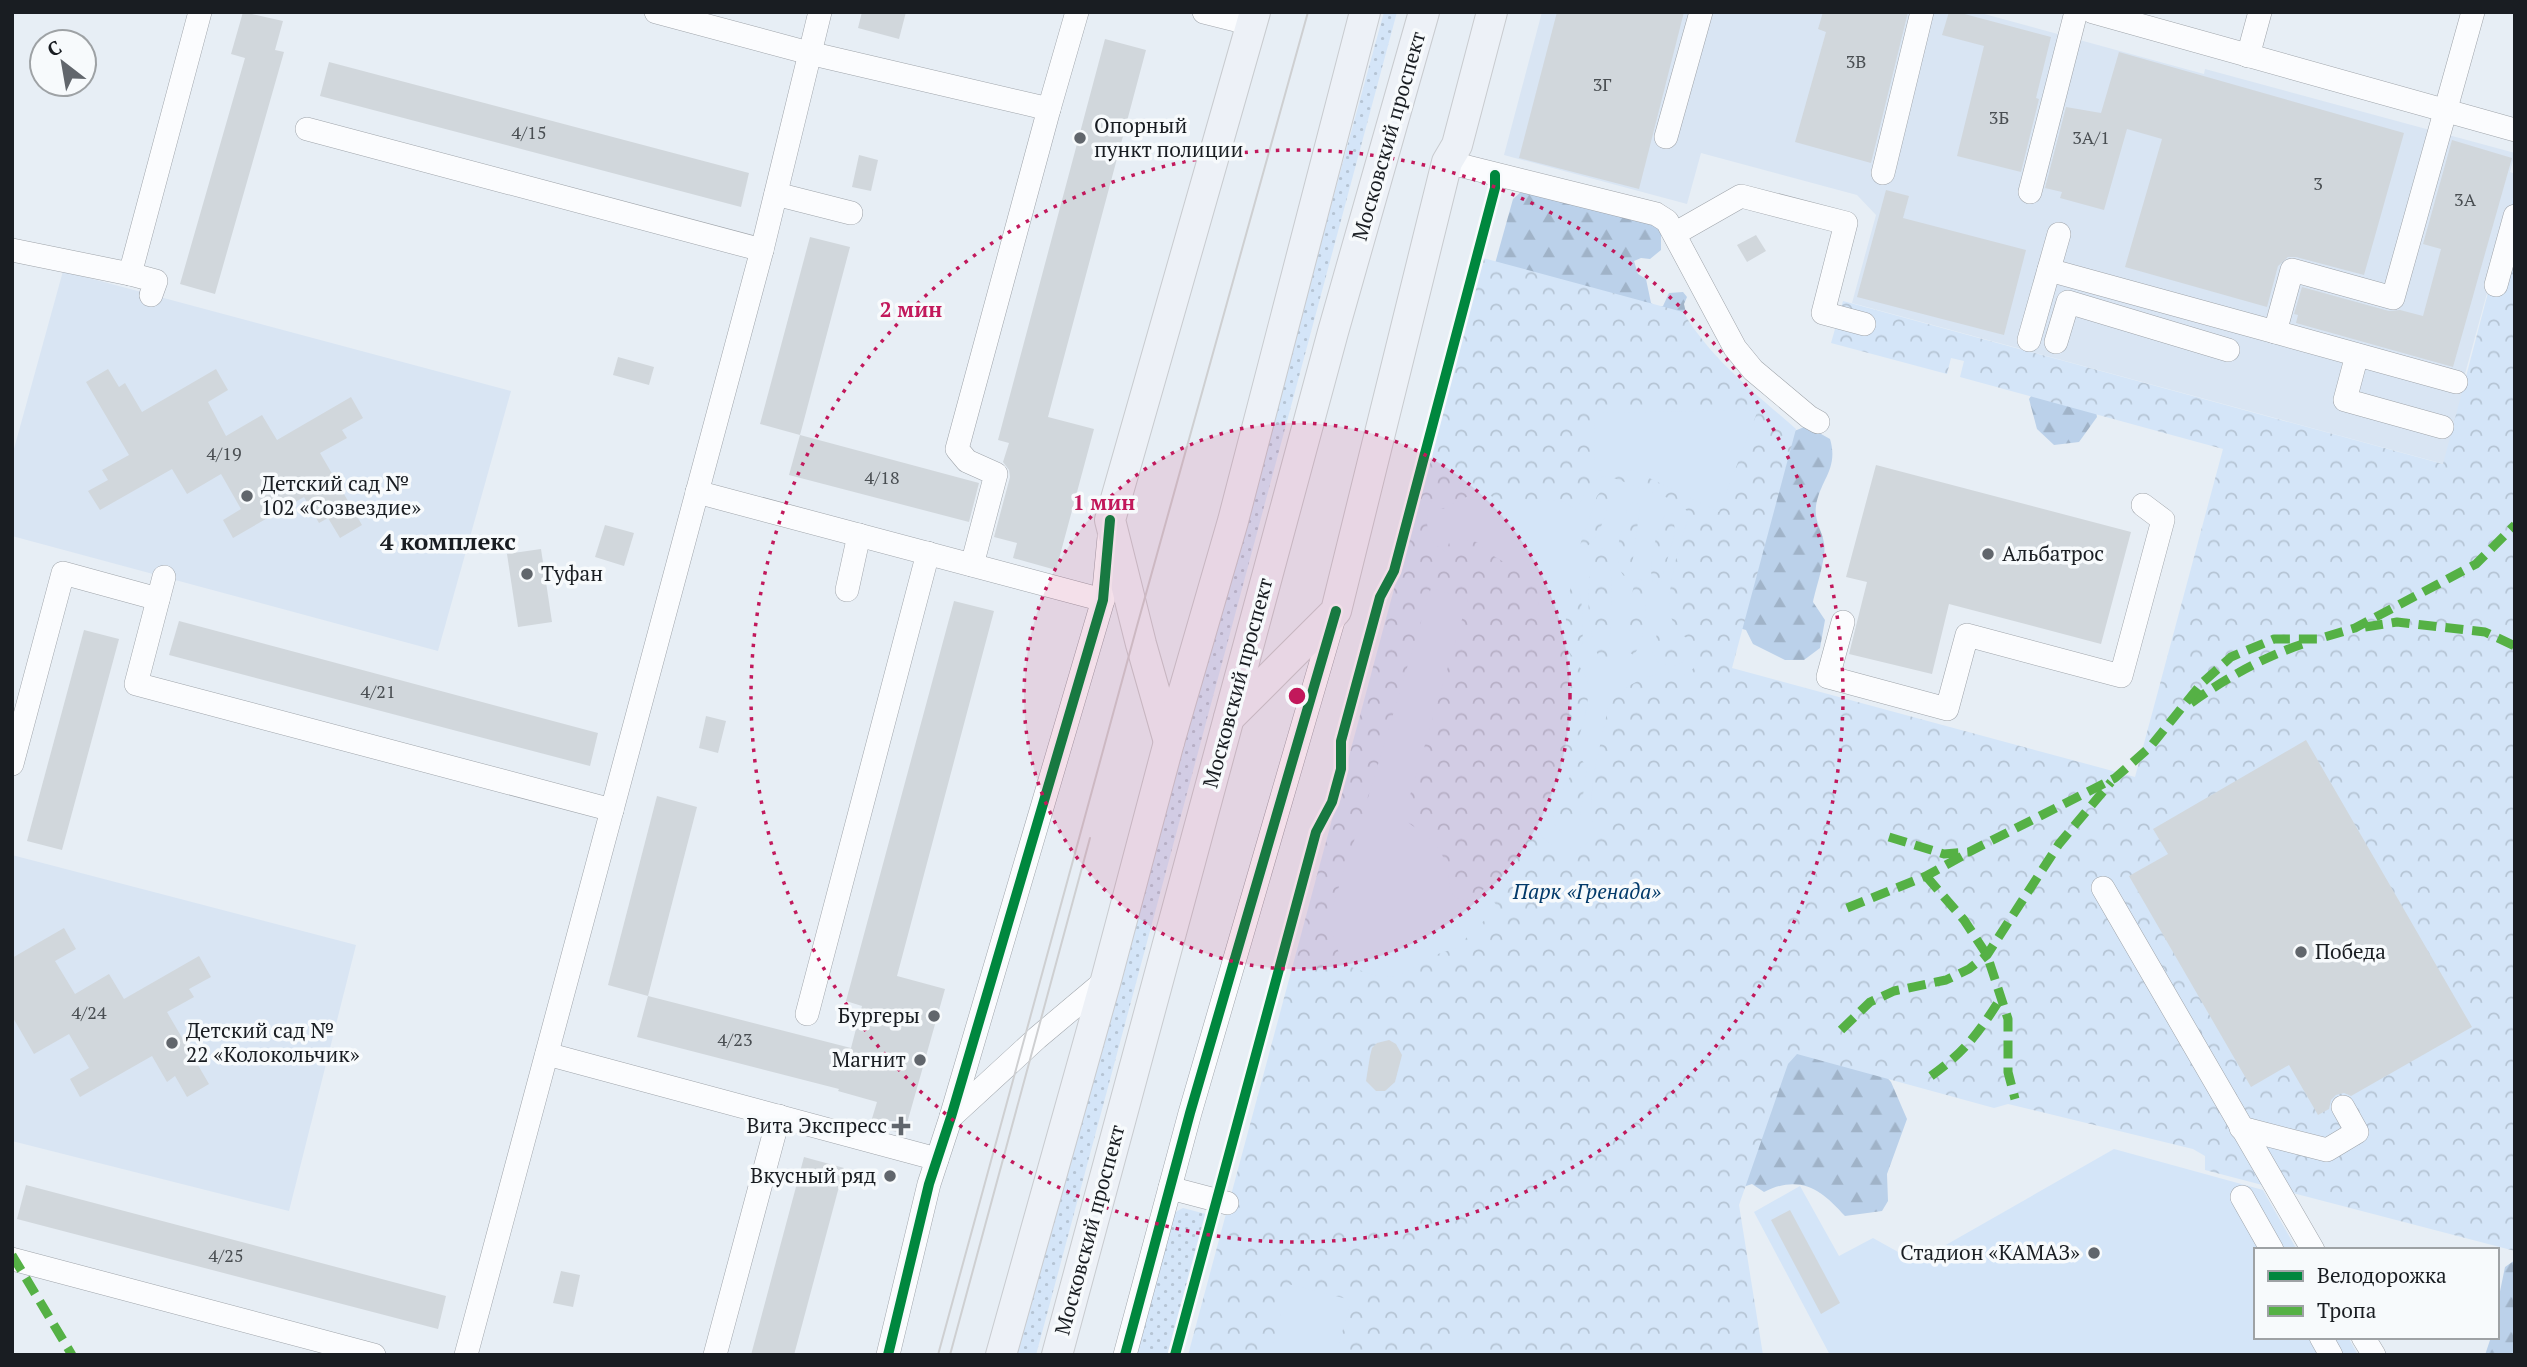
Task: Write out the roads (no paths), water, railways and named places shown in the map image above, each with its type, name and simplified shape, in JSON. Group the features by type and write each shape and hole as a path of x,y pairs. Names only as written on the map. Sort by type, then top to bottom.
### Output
{"main road":[{"path":"1001,1355 1106,980 1169,742 1233,521 1365,12"},
{"name":"Московский проспект","path":"1057,1355 1333,332 1424,12"},
{"path":"1229,718 1336,611 1447,162 1457,145 1492,12"},
{"path":"1169,742 1110,520 1253,18"}],"street":[{"path":"130,274 200,12"},
{"path":"656,12 809,52 1049,109"},
{"path":"466,1355 612,810 634,759 697,492 762,250 820,12"},
{"path":"972,565 996,474 967,461 957,449 1077,12"},
{"path":"1204,12 1253,18"},
{"path":"1666,138 1701,12"},
{"path":"1883,173 1922,12"},
{"path":"2030,192 2076,12"},
{"path":"2093,12 2515,130"},
{"path":"2248,56 2260,12"},
{"path":"2275,332 2292,270 2393,298 2473,12"},
{"path":"307,129 762,250"},
{"path":"1447,162 1656,214 1667,221 1676,233 1735,348 1753,370 1818,422"},
{"path":"776,194 851,213"},
{"path":"1676,233 1741,196 1846,223 1824,313 1864,324"},
{"path":"2496,285 2515,216"},
{"path":"2029,340 2059,234"},
{"path":"12,250 156,281 151,295"},
{"path":"2049,270 2456,382"},
{"path":"2049,270 2068,302 2228,350"},
{"path":"2056,342 2068,302"},
{"path":"2357,355 2344,400 2442,427"},
{"path":"697,492 1103,600"},
{"path":"1843,622 1828,677 1947,709 1967,635 2121,676 2163,520 2143,505"},
{"path":"888,1355 929,1184 1103,600 1110,520"},
{"path":"847,590 859,535"},
{"path":"807,1014 928,553"},
{"path":"12,764 63,573 161,588 136,684 612,810"},
{"path":"1125,1355 1336,611"},
{"path":"2103,888 2241,1128 2253,1142 2312,1248"},
{"path":"951,1117 1037,1038 1106,980"},
{"path":"547,1054 937,1159"},
{"path":"2241,1128 2327,1150 2357,1132 2343,1107"},
{"path":"715,1355 779,1116"},
{"path":"1171,1188 1227,1203"},
{"path":"2242,1197 2271,1248"},
{"path":"12,1259 374,1355"},
{"path":"1066,1321 1071,1355"},
{"path":"2322,1339 2331,1355"},
{"path":"2364,1339 2374,1355"}],"tram line":[{"path":"938,1355 1308,12"},
{"path":"950,1355 1090,838"}],"place":[{"name":"Опорный пункт полиции","path":"1080,138"},
{"name":"Детский сад № 102 «Созвездие»","path":"247,496"},
{"name":"Альбатрос","path":"1988,554"},
{"name":"Туфан","path":"527,574"},
{"name":"Победа","path":"2301,952"},
{"name":"Бургеры","path":"934,1016"},
{"name":"Детский сад № 22 «Колокольчик»","path":"172,1043"},
{"name":"Магнит","path":"920,1060"},
{"name":"Вита Экспресс","path":"901,1126"},
{"name":"Вкусный ряд","path":"890,1176"},
{"name":"Стадион «КАМАЗ»","path":"2094,1253"}],"district":[{"name":"4 комплекс","path":"448,542"}],"park label":[{"name":"Парк «Гренада»","path":"1587,892"}]}
